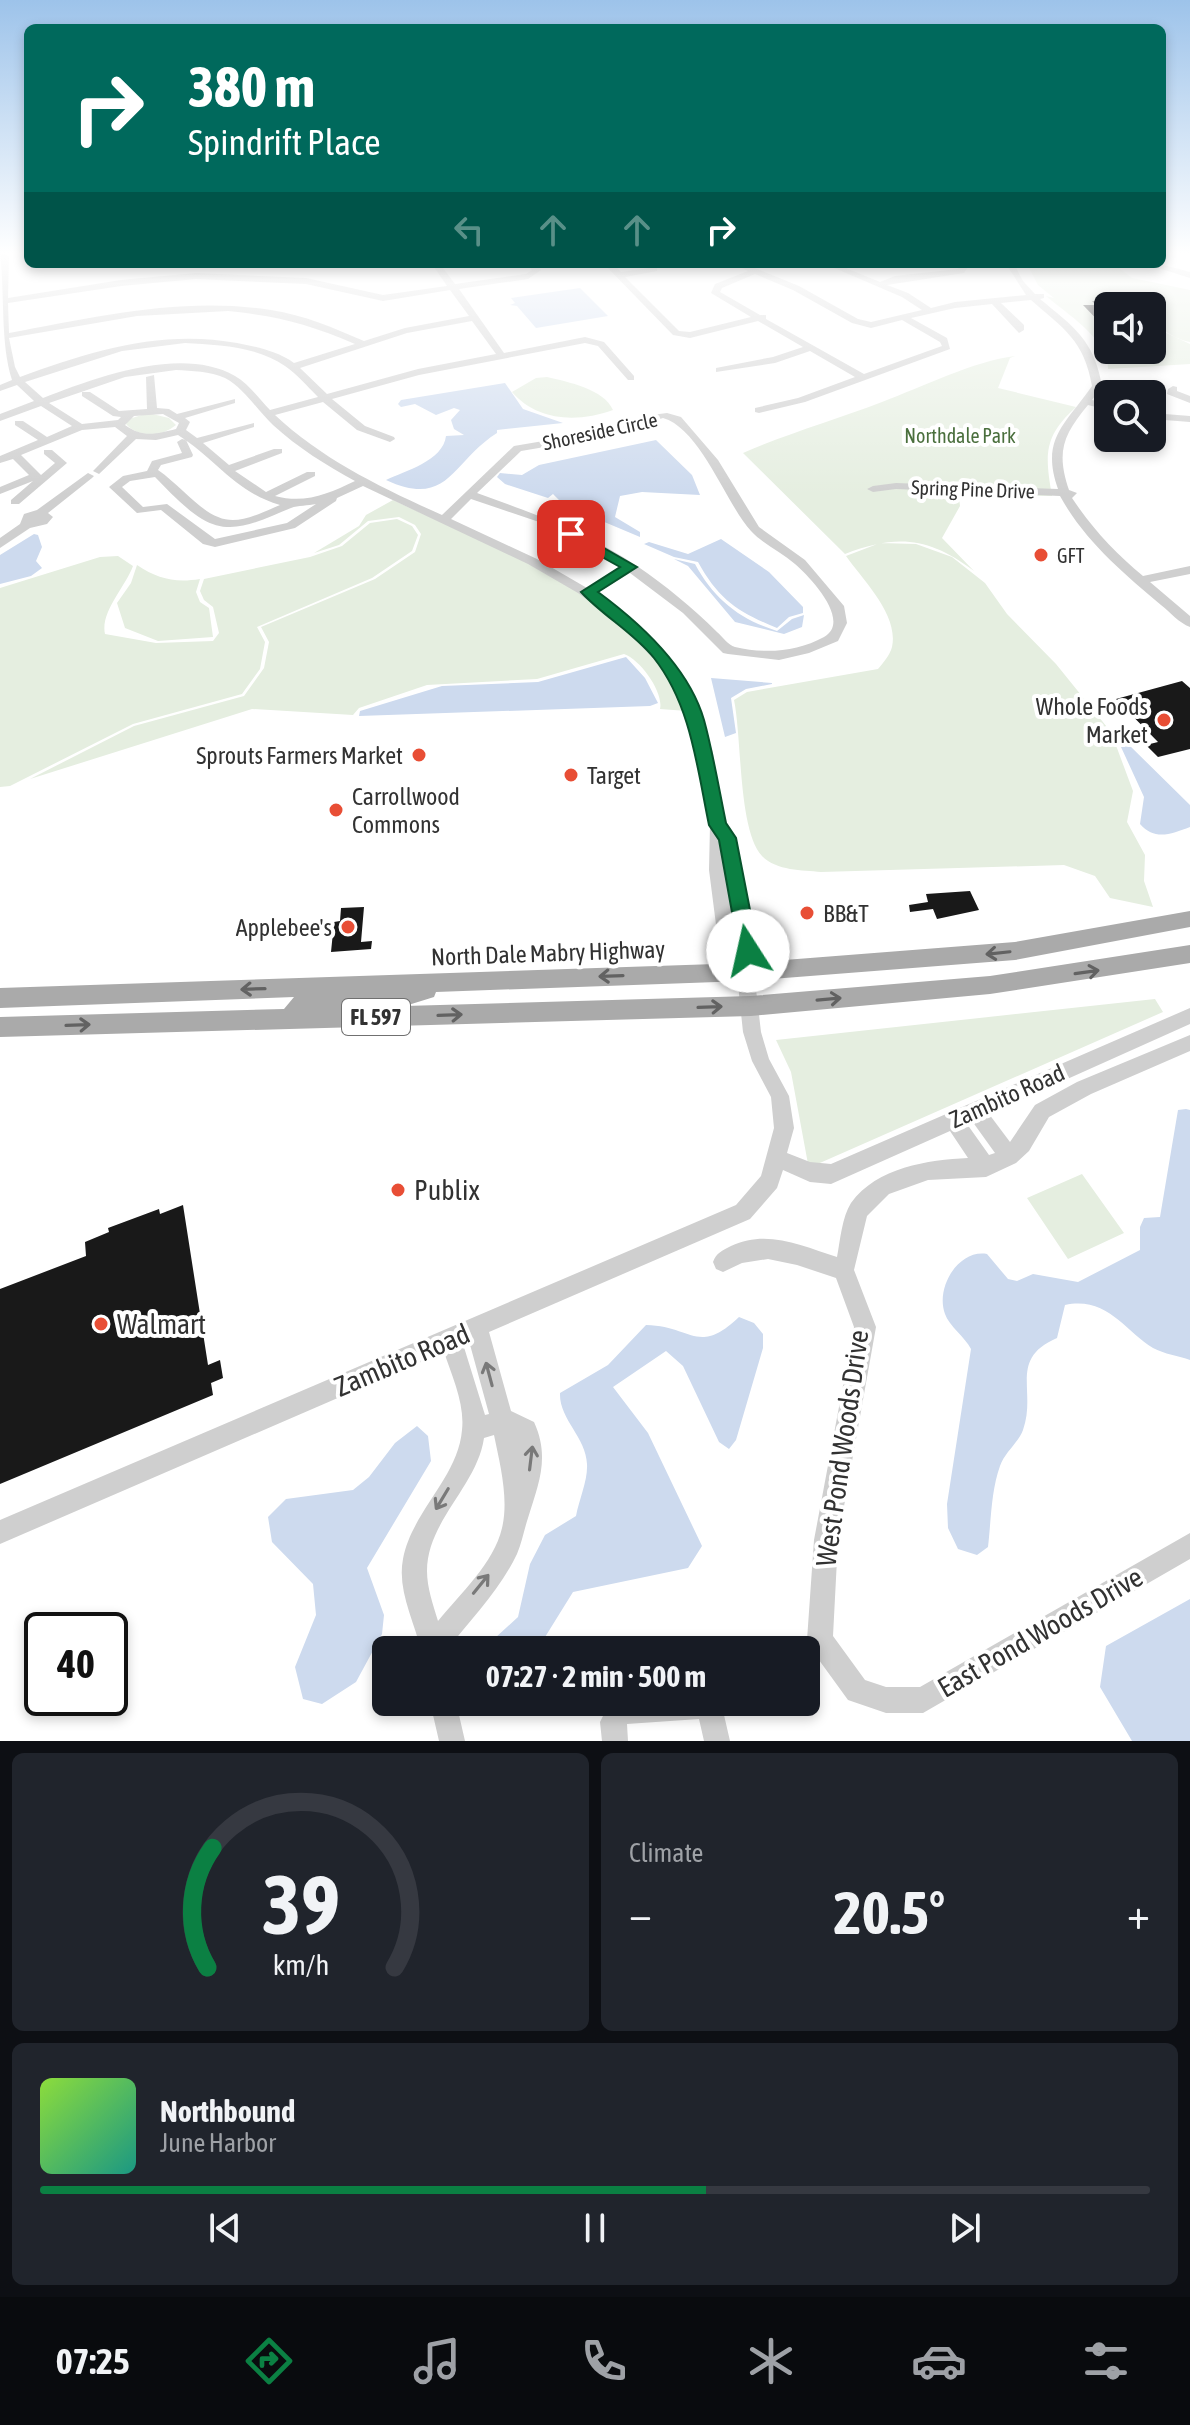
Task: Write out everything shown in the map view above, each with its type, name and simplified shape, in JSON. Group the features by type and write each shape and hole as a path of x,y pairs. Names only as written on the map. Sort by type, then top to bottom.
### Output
{"main road":[{"name":"North Dale Mabry Highway","path":"0,998 745,972 1015,951 1190,919"},
{"name":"FL 597","path":"0,1027 751,1006 990,985 1190,954"},
{"path":"292,1019 294,1011 303,1003 400,998 453,982"}],"street":[{"path":"339,333 361,343"},
{"path":"293,367 397,333"},
{"path":"486,333 502,356"},
{"path":"790,333 864,378"},
{"path":"759,410 864,378 947,347 944,340 932,333"},
{"path":"1076,333 1100,361 1098,380"},
{"path":"3,336 10,367 19,381 80,427"},
{"path":"270,416 418,372 593,340 601,344 631,378"},
{"path":"0,388 78,358 119,347 181,341 233,344 274,355 293,367 323,400 360,429 390,439"},
{"path":"719,370 775,360 813,347"},
{"name":"Zambito Road","path":"0,418 119,373 179,366 230,376 246,386 270,416 323,459 362,482 585,590 628,621 661,657 686,697 702,745 718,825 714,836 717,876 731,957 745,972 752,1032 761,1061 780,1096 784,1128 770,1181 743,1212 0,1532"},
{"path":"151,377 152,411"},
{"path":"1173,389 1171,392 1190,400"},
{"path":"86,394 117,414 152,411 180,416 231,401"},
{"path":"1094,407 1062,431 1057,448 1057,470 1068,493 1099,530 1190,623"},
{"path":"0,460 19,459 48,447 80,427 119,423 130,414"},
{"name":"Shoreside Circle","path":"443,520 518,448 604,434 663,415 677,419 714,462 755,529 801,563 839,609 841,623 833,638 809,649 779,656 728,650 688,610 626,565 549,522 471,495"},
{"path":"154,472 156,463 188,455 181,436 185,422 180,416"},
{"path":"1166,417 1190,419"},
{"path":"15,502 39,478 62,463 19,423"},
{"path":"119,423 124,432 133,436 181,436 198,441 226,470 264,497 287,506"},
{"path":"198,441 250,425"},
{"path":"0,544 28,524 24,520 28,516 41,513 98,472 133,436"},
{"path":"48,447 75,441"},
{"path":"226,470 278,451"},
{"path":"19,459 39,478"},
{"path":"98,472 127,478 154,472"},
{"path":"154,472 213,524 226,528 248,524 287,506 332,499"},
{"path":"264,497 311,474"},
{"path":"0,491 39,478"},
{"path":"127,478 115,487 141,511 163,506 215,543 291,526 362,482"},
{"name":"Spring Pine Drive","path":"873,489 896,486 1068,493"},
{"path":"585,590 626,565"},
{"path":"1148,579 1190,570"},
{"path":"1148,579 1190,612"},
{"name":"Zambito Road","path":"778,1159 810,1172 831,1174 1190,1016"},
{"path":"723,1262 742,1249 774,1248 844,1270 858,1211 882,1187 928,1170 986,1167 1009,1156 1022,1144 1042,1111 1084,1088 1190,1043"},
{"path":"975,1110 1009,1156"},
{"path":"953,1120 986,1167"},
{"name":"West Pond Woods Drive","path":"844,1270 865,1327 826,1540 820,1640 857,1691 886,1700"},
{"path":"443,1636 500,1560 517,1516 501,1419 477,1329"},
{"path":"429,1636 419,1611 415,1563 423,1530 464,1463 474,1429 451,1340"},
{"path":"474,1429 501,1419"},
{"name":"East Pond Woods Drive","path":"886,1700 923,1700 1190,1545"},
{"path":"615,1741 613,1722 620,1711 709,1705 717,1741"},
{"path":"446,1716 452,1741"}],"green space":[{"path":"1166,333 1190,344 1190,364 1108,369 1107,364 1166,364"},
{"path":"1169,333 1190,333 1190,342"},
{"name":"Northdale Park","path":"1015,356 1010,358 998,388 1076,407 1057,428 1049,447 1052,496 968,495 959,498 960,506 942,538 974,571 942,551 912,542 881,543 845,554 743,453 965,369"},
{"path":"547,377 594,392 613,410 586,417 558,417 533,409 512,392 536,378"},
{"path":"148,413 169,418 176,425 164,432 143,434 126,424 129,419"},
{"path":"393,500 535,566 604,608 633,632 656,657 687,711 660,709 658,694 650,678 631,657 624,654 537,679 427,685 359,708 353,715 252,709 30,779 134,726 244,696 264,668 269,642 261,627 375,579 415,552 421,534 415,525 399,517 368,521 339,545 314,553 359,526 366,515"},
{"path":"397,519 412,526 418,535 412,551 372,578 257,627 265,642 260,669 242,694 133,724 10,786 0,787 0,588 100,557 118,556 133,566 106,617 105,634 156,643 213,641 219,633 213,607 204,600 200,591 204,579 310,557 342,546 370,523"},
{"path":"880,543 916,544 952,557 985,583 1007,614 1056,664 1111,732 1133,791 1127,822 1145,855 1144,881 1153,907 1110,898 1095,876 1064,865 821,872 782,867 762,856 754,843 745,805 734,700 747,692 878,669 892,647 890,623 878,598 846,556"},
{"path":"137,565 167,579 200,579 196,592 200,602 209,608 213,637 158,641 125,628 117,603 131,583"},
{"path":"1155,999 1163,1012 813,1166 808,1164 791,1072 776,1040"},
{"path":"1082,1174 1124,1233 1068,1259 1027,1198"}],"water":[{"path":"505,383 523,409 563,423 497,430 437,486 423,489 386,480 431,459 443,445 446,436 464,435 454,429 451,420 460,410 454,408 436,415 415,404 401,407 398,404 401,400"},
{"path":"656,440 692,475 700,495 642,492 620,496 615,517 640,532 640,537 564,505 553,494 548,498 505,484 497,477 500,473 522,475 539,465"},
{"path":"34,534 38,535 42,547 36,561 42,568 31,576 0,584 0,555"},
{"path":"721,539 769,572 803,607 803,613 789,617 777,628 763,622 740,610 722,595 698,562 674,557 644,544 649,542 688,554"},
{"path":"674,559 695,564 710,588 739,614 777,631 792,619 804,615 802,627 784,634 735,622 688,566"},
{"path":"626,657 645,678 658,703 650,706 359,716 360,711 442,686 538,682"},
{"path":"711,678 772,684 746,689 731,698 736,733 725,737"},
{"path":"1126,742 1190,805 1190,827 1170,834 1157,834 1140,824 1144,797 1121,747"},
{"path":"1178,1110 1190,1110 1190,1360 1153,1348 1104,1310 1080,1304 1065,1305 1057,1338 1042,1346 1028,1366 1023,1430 1002,1461 997,1476 988,1547 977,1555 958,1549 948,1528 947,1504 971,1349 945,1314 943,1293 952,1272 967,1257 987,1254 1008,1279 1017,1281 1033,1274 1078,1282 1140,1250 1140,1227 1144,1218 1160,1217"},
{"path":"739,1317 754,1323 763,1334 763,1348 736,1440 729,1449 719,1442 683,1366 666,1351 613,1387 648,1433 702,1546 688,1568 573,1592 546,1636 497,1636 518,1617 530,1564 545,1535 576,1516 585,1483 586,1454 564,1411 560,1393 608,1365 646,1325 704,1337 725,1329"},
{"path":"417,1426 428,1436 431,1461 367,1568 384,1615 382,1634 372,1636 372,1652 356,1682 322,1704 303,1699 295,1667 316,1615 313,1584 272,1542 268,1517 286,1499 353,1490 369,1477 395,1443"},
{"path":"1190,1599 1190,1741 1132,1741 1100,1687 1106,1646"}],"building":[{"name":"Whole Foods Market","path":"1182,681 1190,688 1190,749 1158,757 1146,745 1158,742 1116,699"},
{"path":"970,891 979,910 937,919 933,909 910,912 909,905 928,902 926,894"},
{"name":"Applebee's","path":"364,907 361,942 372,941 371,949 331,952 334,922 340,921 341,908"},
{"name":"Walmart","path":"183,1205 208,1365 220,1360 223,1378 211,1383 213,1395 0,1484 0,1289 86,1256 85,1242 109,1232 108,1228 159,1209 160,1214"}],"place":[{"name":"GFT","path":"1041,555"},
{"name":"Whole Foods Market","path":"1164,720"},
{"name":"Sprouts Farmers Market","path":"419,755"},
{"name":"Target","path":"571,775"},
{"name":"Carrollwood Commons","path":"336,810"},
{"name":"BB&T","path":"807,913"},
{"name":"Applebee's","path":"348,927"},
{"name":"Publix","path":"398,1190"},
{"name":"Walmart","path":"101,1324"}],"route":[{"path":"571,534 630,567 589,592 628,621 661,657 695,716 718,825 727,838 748,951"}]}
